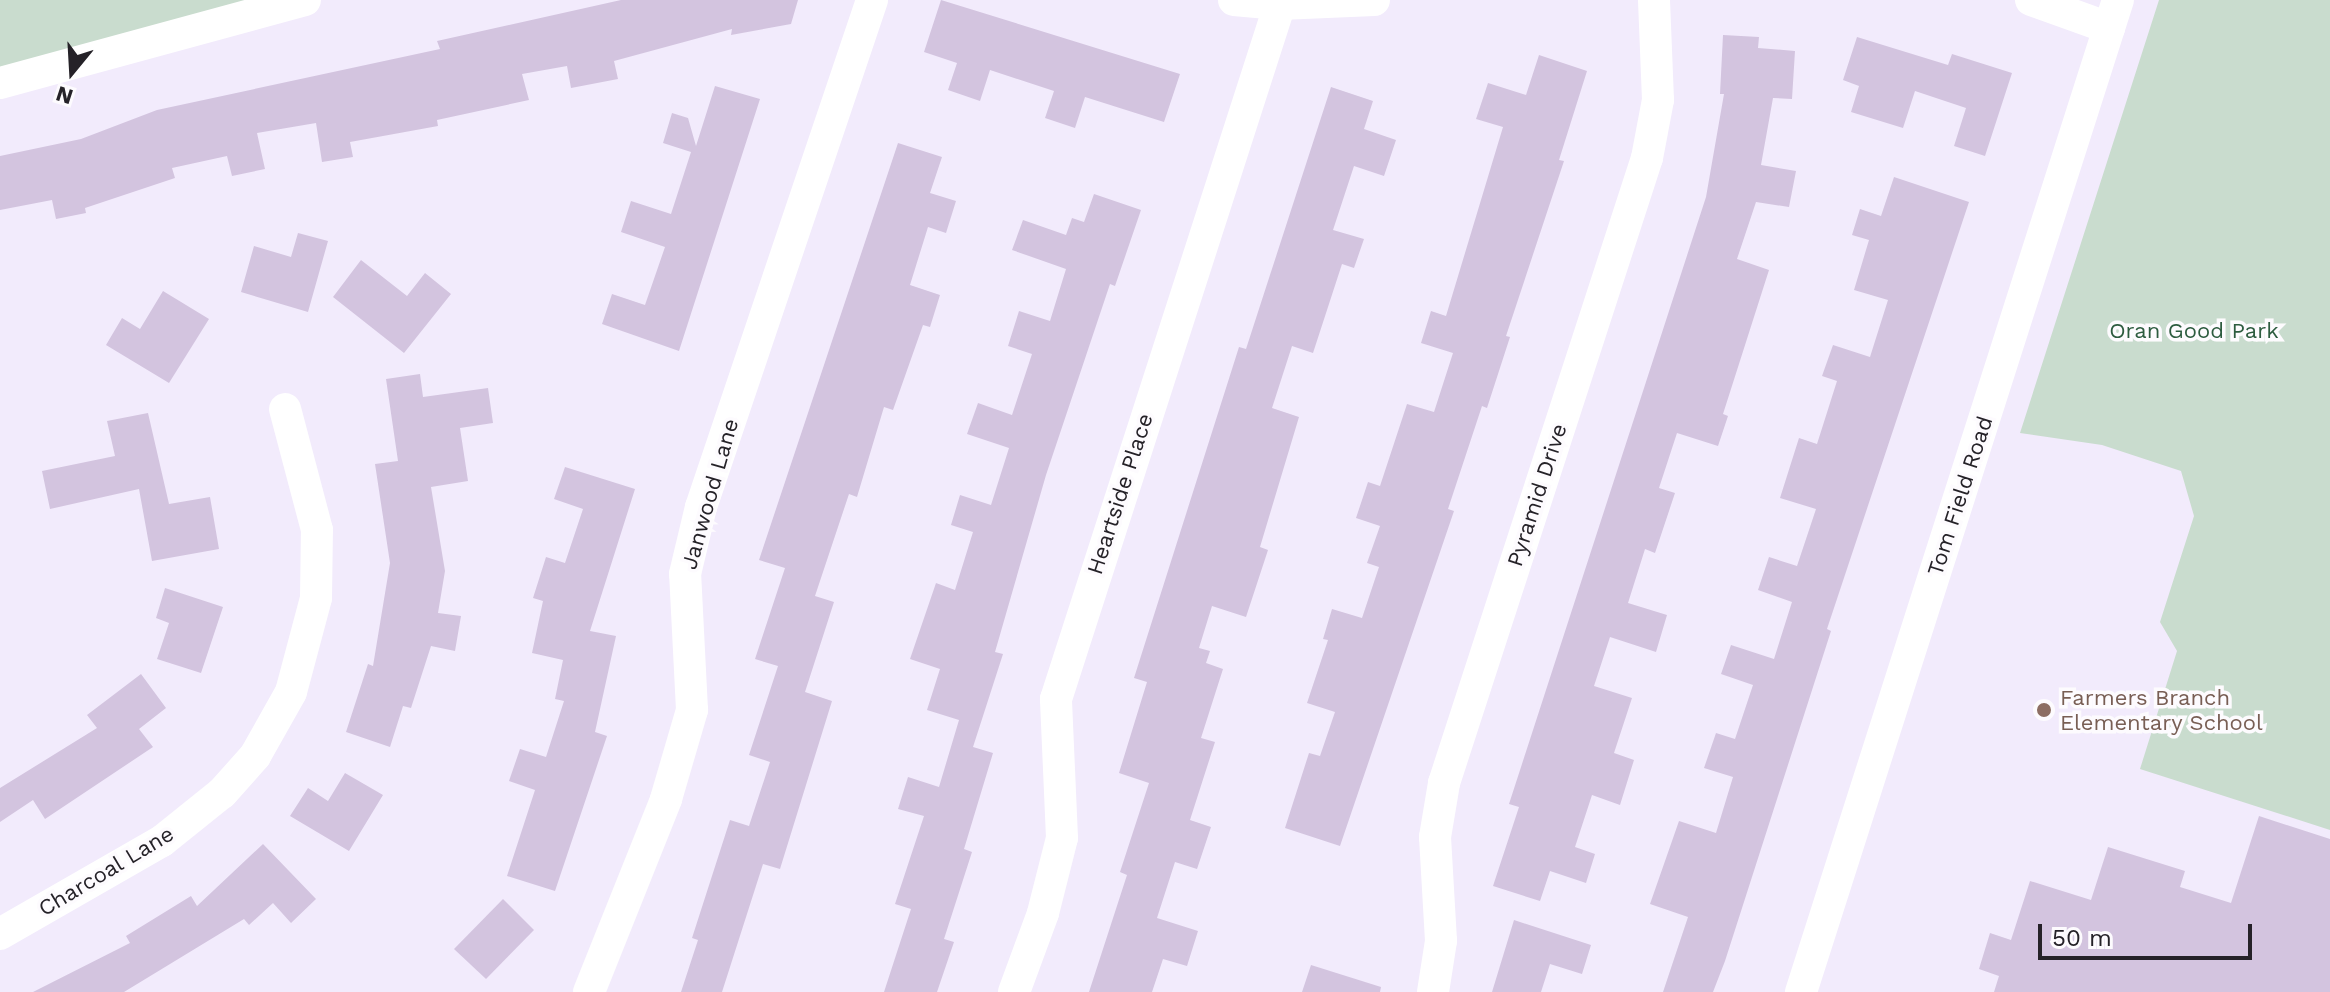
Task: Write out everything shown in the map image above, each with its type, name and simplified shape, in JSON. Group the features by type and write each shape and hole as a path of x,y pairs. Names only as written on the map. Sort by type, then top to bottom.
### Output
{"street":[{"path":"0,83 305,0"},
{"name":"Janwood Lane","path":"589,992 666,799 692,710 685,574 701,507 872,0"},
{"path":"1234,0 1280,4 1374,0"},
{"name":"Pyramid Drive","path":"1433,992 1441,941 1435,837 1444,783 1647,158 1658,100 1654,0"},
{"path":"2031,0 2113,14"},
{"name":"Heartside Place","path":"1014,992 1043,913 1062,838 1056,699 1280,4"},
{"name":"Tom Field Road","path":"1801,992 2113,14"},
{"name":"Charcoal Lane","path":"0,934 162,841 222,793 255,756 291,692 316,598 317,530 285,409"}],"green space":[{"path":"0,0 274,0 0,74"},
{"name":"Oran Good Park","path":"2159,0 2330,0 2330,830 2140,769 2177,651 2160,622 2194,516 2181,471 2102,445 2020,433"}],"building":[{"path":"621,0 798,0 791,24 731,35 732,29 614,61 618,79 571,88 567,66 522,74 529,100 437,120 438,126 350,142 353,157 322,162 316,123 257,133 265,169 232,176 227,156 172,168 175,178 85,208 86,213 56,219 52,200 0,210 0,156 81,139 157,110 440,49 437,41"},
{"path":"941,0 1180,74 1164,122 1085,97 1075,128 1045,118 1054,91 990,70 980,101 948,90 957,63 924,52"},
{"path":"1723,35 1759,37 1758,48 1795,51 1792,99 1773,98 1761,165 1796,171 1789,207 1756,202 1737,259 1769,270 1723,414 1728,416 1718,446 1677,433 1659,488 1675,493 1655,553 1645,549 1628,603 1667,615 1656,652 1610,637 1594,686 1632,698 1614,753 1634,760 1620,805 1592,795 1575,847 1595,854 1586,883 1550,871 1540,901 1493,886 1519,807 1509,804 1706,197 1724,94 1720,94"},
{"path":"1857,37 1948,65 1952,54 2012,73 1985,156 1954,146 1966,108 1915,91 1903,128 1851,112 1859,86 1843,80"},
{"path":"1539,55 1587,71 1559,160 1564,161 1506,336 1510,337 1487,408 1482,406 1448,509 1454,511 1340,846 1285,828 1309,753 1320,756 1335,712 1307,703 1328,640 1323,639 1332,609 1362,618 1379,567 1367,563 1380,526 1356,518 1368,482 1380,486 1407,404 1434,412 1453,353 1421,343 1431,311 1446,316 1503,127 1476,119 1488,83 1526,95"},
{"path":"715,86 760,99 679,351 602,324 612,294 645,305 665,247 621,232 631,201 671,214 691,152 663,143 672,113 688,118 696,146"},
{"path":"1331,87 1373,101 1364,129 1396,140 1384,176 1354,166 1333,230 1364,239 1354,268 1342,264 1313,353 1292,346 1272,408 1299,417 1260,547 1268,550 1246,617 1212,606 1199,648 1210,651 1206,663 1223,669 1201,738 1215,742 1190,820 1211,827 1197,869 1175,862 1157,918 1198,931 1187,966 1163,959 1152,992 1089,992 1127,875 1120,872 1149,783 1119,773 1147,682 1134,678 1239,347 1246,349"},
{"path":"898,143 942,157 930,193 956,201 946,233 928,227 910,285 940,295 930,327 923,325 893,410 884,407 857,497 849,494 815,596 834,602 805,692 832,701 780,869 763,864 722,992 681,992 698,940 692,938 730,820 749,826 770,762 749,755 778,666 755,659 785,568 759,560"},
{"path":"1894,177 1969,202 1827,629 1831,631 1713,992 1663,992 1688,917 1650,904 1679,821 1716,833 1733,777 1704,768 1716,733 1735,739 1753,685 1721,674 1731,645 1774,659 1792,602 1758,590 1769,557 1797,566 1816,509 1780,498 1799,438 1817,444 1837,381 1822,376 1833,345 1870,357 1888,300 1854,290 1869,240 1852,235 1860,209 1881,216"},
{"path":"1094,194 1141,210 1115,286 1110,284 1046,475 995,652 1003,654 973,747 993,753 964,849 972,852 944,939 954,942 937,992 884,992 911,909 895,904 924,816 898,809 908,777 939,787 959,720 927,710 940,669 910,659 936,583 955,590 973,532 951,525 960,495 991,505 1009,448 967,434 978,403 1012,415 1032,354 1008,346 1019,311 1050,321 1066,269 1012,250 1023,220 1066,235 1072,218 1084,222"},
{"path":"298,233 328,241 308,312 241,292 254,246 291,257"},
{"path":"361,260 407,296 425,273 451,294 404,353 333,297"},
{"path":"163,291 209,319 169,383 106,345 122,318 140,329"},
{"path":"420,374 423,397 488,388 493,423 460,428 468,481 431,487 445,571 438,613 461,616 455,651 431,646 411,708 403,706 390,747 346,732 368,664 373,666 390,563 375,464 398,461 386,379"},
{"path":"148,413 169,504 210,497 219,549 152,561 139,489 50,509 42,471 115,456 107,421"},
{"path":"565,467 635,489 590,631 616,636 595,732 607,736 555,891 507,876 535,790 509,781 520,749 546,757 564,701 555,699 563,660 532,653 543,601 533,598 546,557 565,563 583,509 554,499"},
{"path":"165,588 223,607 201,673 157,659 169,623 156,618"},
{"path":"141,674 166,708 139,729 153,747 45,819 33,800 0,822 0,788 97,728 87,715"},
{"path":"345,773 383,795 349,851 290,816 308,788 328,801"},
{"path":"2259,816 2330,839 2330,992 1994,992 1999,976 1979,969 1990,933 2011,940 2030,881 2091,900 2108,847 2185,871 2180,887 2231,903"},
{"path":"263,844 316,899 291,923 273,903 249,925 244,919 124,992 33,992 130,943 126,936 191,896 197,906"},
{"path":"503,899 534,930 486,979 454,949"},
{"path":"1514,920 1591,945 1582,974 1550,964 1541,992 1492,992"},
{"path":"1311,965 1381,987 1380,992 1302,992"}],"place":[{"name":"Farmers Branch Elementary School","path":"2044,710"}]}
